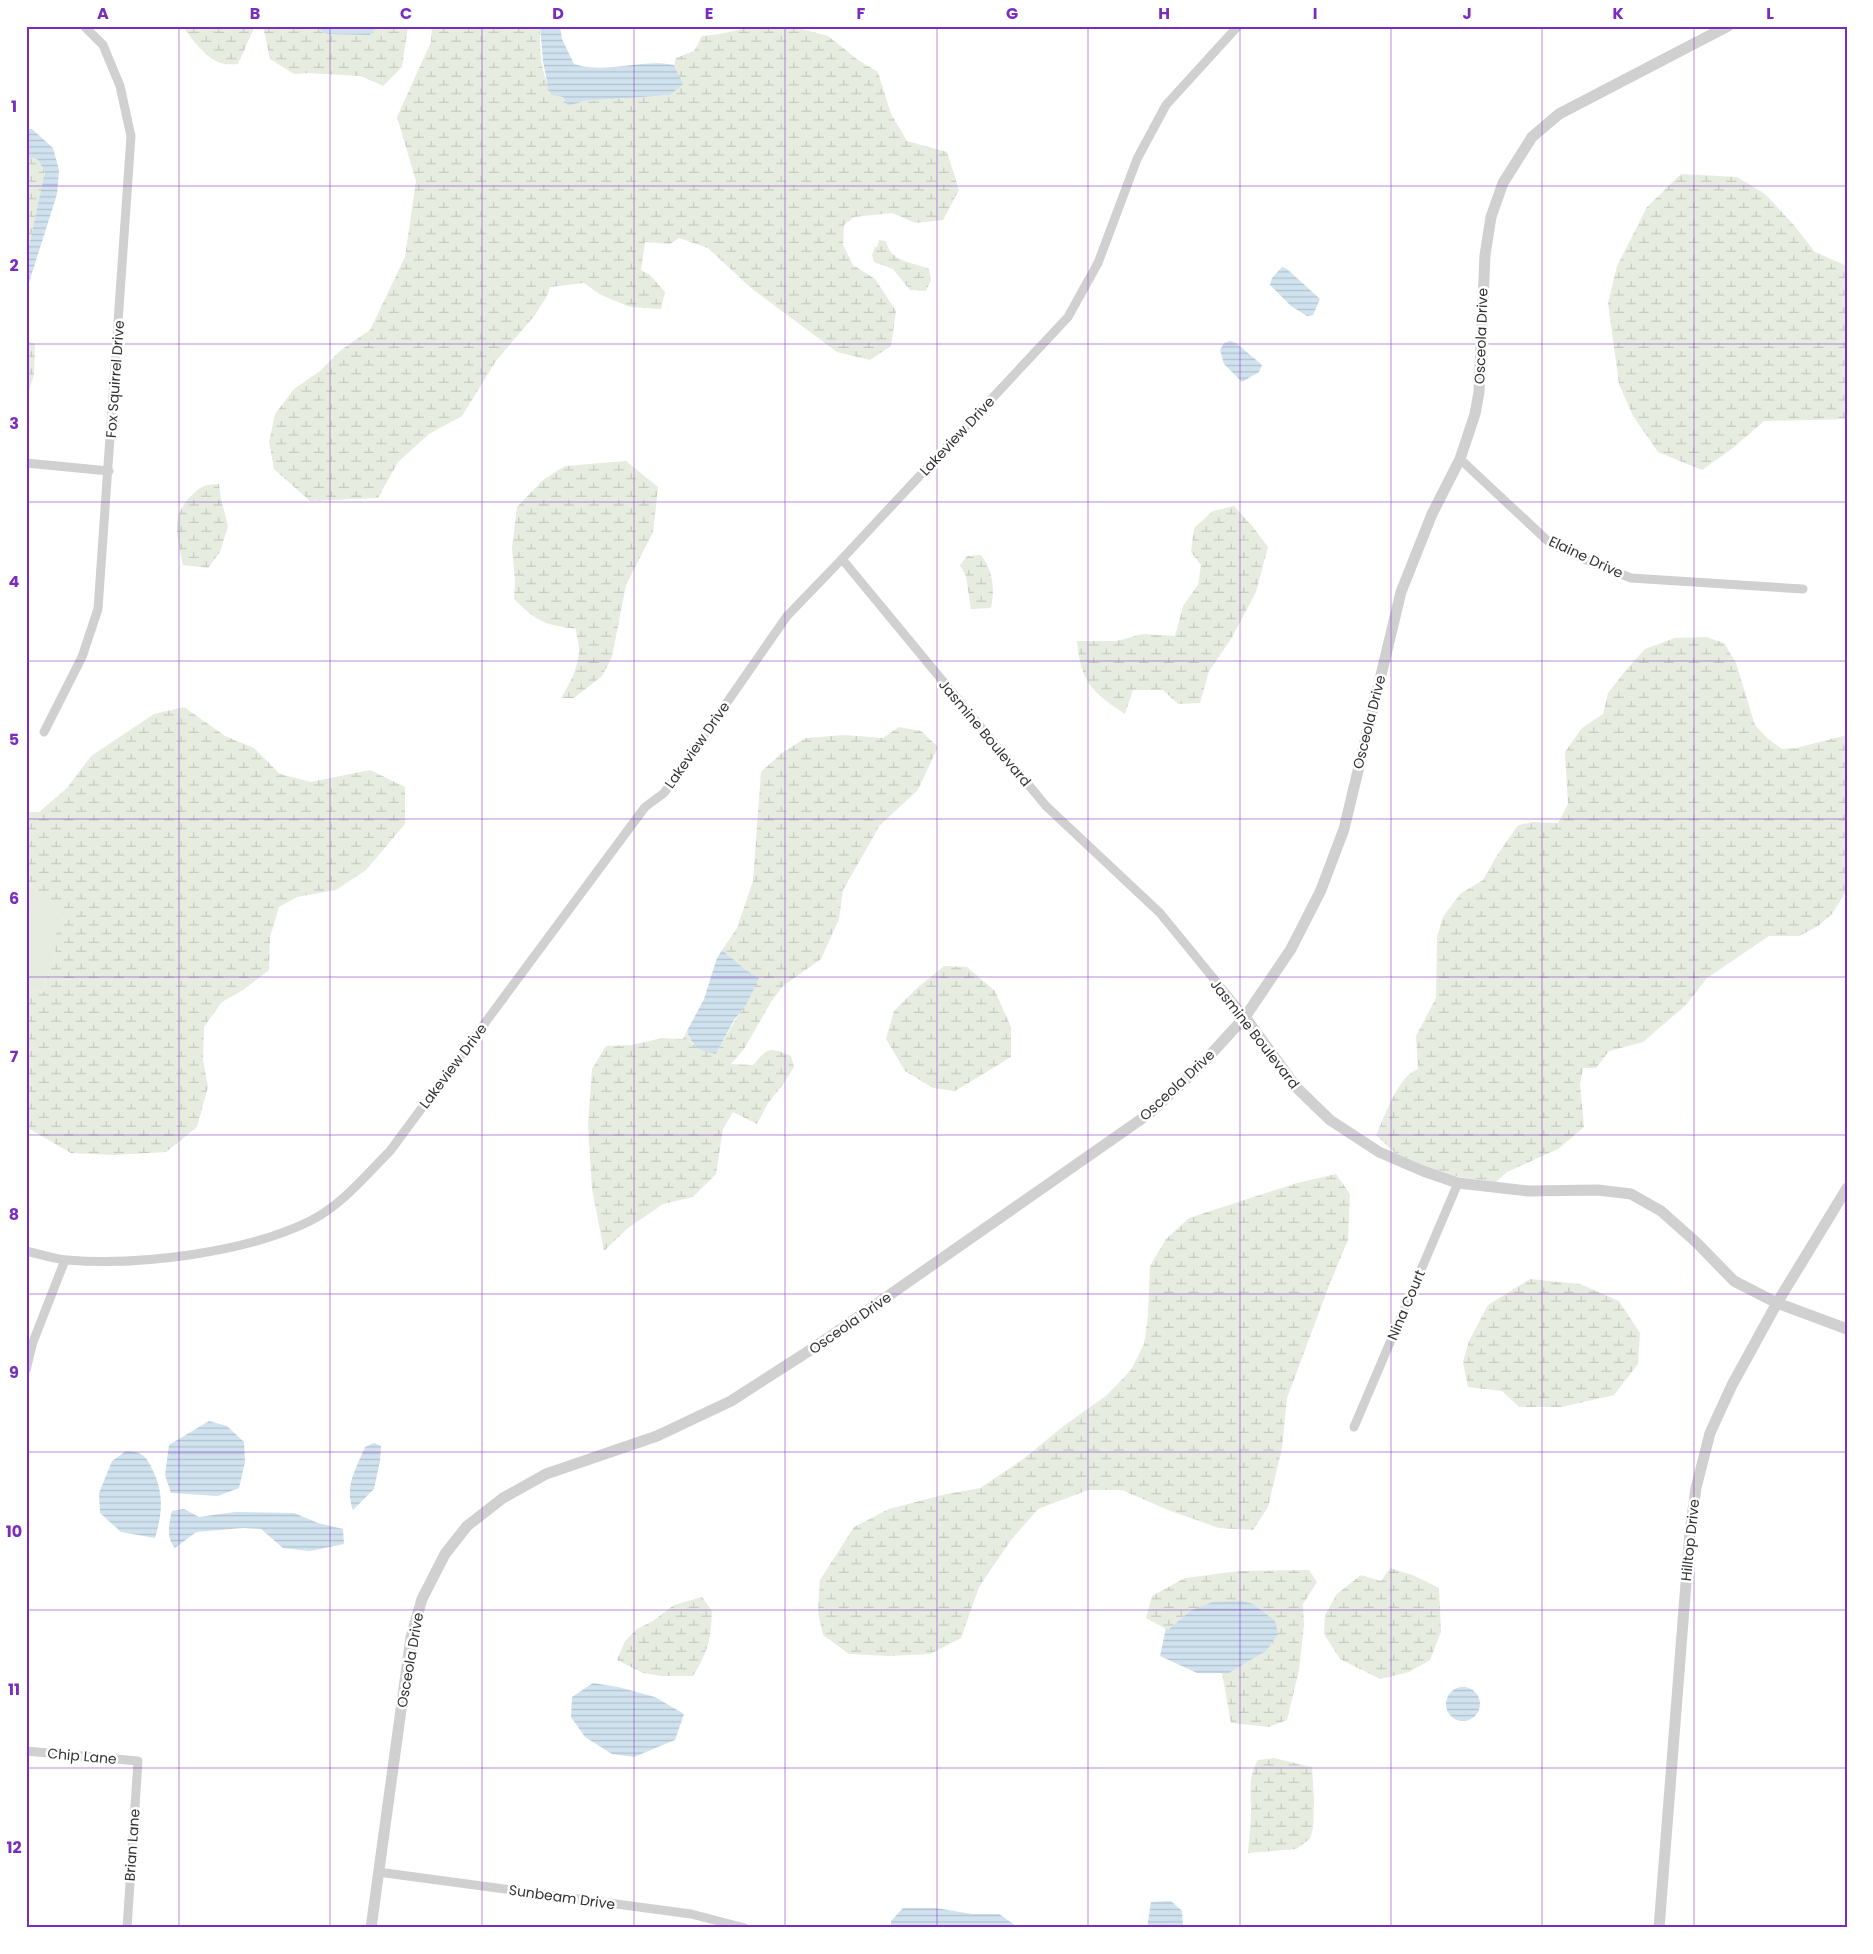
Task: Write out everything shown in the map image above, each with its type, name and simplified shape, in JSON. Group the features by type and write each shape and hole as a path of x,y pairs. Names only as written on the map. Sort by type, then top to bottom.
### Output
{"street":[{"name":"Fox Squirrel Drive","path":"44,732 82,656 98,609 131,136 120,86 103,45 84,26"},
{"name":"Lakeview Drive","path":"26,1251 65,1260 128,1262 200,1252 262,1240 311,1221 345,1197 390,1151 645,807 664,793 787,616 842,560 1068,317 1098,263 1137,159 1166,106 1238,26"},
{"name":"Osceola Drive","path":"371,1928 411,1637 422,1599 445,1554 467,1526 504,1498 546,1474 666,1432 731,1401 815,1347 1150,1112 1199,1067 1245,1018 1290,949 1321,890 1344,829 1401,592 1432,514 1460,459 1474,414 1479,392 1485,255 1492,217 1503,183 1532,137 1559,114 1728,26"},
{"name":"Elaine Drive","path":"1460,459 1551,544 1631,578 1803,589"},
{"path":"26,463 109,471"},
{"name":"Jasmine Boulevard","path":"842,560 1046,806 1160,913 1245,1018 1297,1088 1330,1120 1379,1152 1423,1171 1458,1183 1528,1191 1598,1190 1631,1194 1662,1211 1734,1281 1777,1303 1847,1329"},
{"name":"Nina Court","path":"1354,1428 1458,1183"},
{"name":"Hilltop Drive","path":"1659,1928 1690,1532 1696,1488 1710,1433 1732,1385 1777,1303 1847,1188"},
{"path":"26,1370 33,1342 65,1260"},
{"name":"Chip Lane","path":"26,1751 138,1761"},
{"name":"Brian Lane","path":"127,1928 138,1761"},
{"name":"Sunbeam Drive","path":"378,1872 690,1914 745,1928"}],"green space":[{"path":"183,26 255,26 238,64 225,64 216,61 205,53"},
{"path":"263,26 314,26 326,34 370,35 378,26 408,26 402,67 383,86 361,76 294,74 270,59"},
{"path":"432,26 540,26 542,67 545,77 549,86 555,93 563,97 568,106 584,101 670,95 678,87 677,71 674,65 676,58 694,51 702,36 742,29 790,26 828,36 858,60 878,72 891,114 907,141 947,152 959,190 943,220 916,223 892,213 854,217 844,225 843,245 853,265 875,279 896,311 891,346 870,360 837,352 751,288 708,248 679,238 670,244 645,242 641,270 650,275 665,292 661,309 630,307 601,295 584,283 550,287 547,296 535,315 496,361 462,416 429,434 398,462 378,498 310,501 274,469 269,442 275,414 294,389 320,371 341,350 370,330 405,257 416,181 397,117 431,42"},
{"path":"26,157 37,159 45,171 26,260"},
{"path":"1681,174 1737,177 1765,194 1793,224 1815,252 1847,266 1847,419 1764,421 1733,448 1702,470 1658,452 1633,416 1619,384 1608,303 1617,266 1647,207"},
{"path":"879,240 886,241 892,254 897,257 929,269 931,280 926,291 910,290 893,269 874,262 872,255"},
{"path":"26,341 35,344 34,374 26,402"},
{"path":"626,461 658,487 653,532 626,585 612,657 602,676 574,698 561,698 576,668 579,649 576,629 541,621 514,599 515,581 512,548 517,507 543,480 565,466"},
{"path":"219,484 228,526 220,552 208,568 183,565 177,528 180,511 199,489 207,485"},
{"path":"1234,506 1268,547 1256,592 1231,639 1209,671 1200,703 1178,704 1163,690 1133,690 1125,714 1104,699 1090,685 1082,667 1077,641 1116,641 1143,634 1175,636 1183,606 1198,585 1201,565 1191,552 1194,528 1213,511"},
{"path":"981,555 988,567 992,580 991,608 971,609 966,576 960,565 967,556"},
{"path":"1706,637 1724,643 1736,663 1755,725 1768,739 1782,749 1796,748 1847,735 1847,890 1832,914 1818,926 1799,936 1769,936 1707,978 1686,1005 1643,1042 1609,1051 1596,1068 1583,1068 1580,1085 1584,1127 1558,1149 1507,1172 1496,1182 1459,1177 1425,1166 1395,1153 1376,1135 1398,1088 1411,1073 1418,1069 1416,1036 1436,998 1437,937 1443,917 1460,894 1483,880 1518,825 1534,822 1558,823 1568,804 1565,752 1582,728 1603,714 1608,693 1645,649 1675,638"},
{"path":"184,707 225,736 254,748 280,774 311,782 370,770 405,787 405,824 366,870 336,890 297,897 279,907 270,937 269,970 243,990 222,1002 204,1027 203,1060 208,1087 197,1127 166,1152 114,1155 71,1153 26,1127 26,989 44,992 45,983 55,958 56,934 66,921 26,880 26,812 39,812 67,788 91,756 154,714"},
{"path":"899,727 921,731 938,747 918,790 880,825 843,890 839,919 821,959 783,986 771,1002 744,1049 731,1064 753,1065 766,1052 774,1050 791,1056 794,1067 768,1103 757,1124 733,1112 723,1129 716,1174 693,1197 663,1204 628,1228 604,1251 592,1189 588,1125 592,1069 606,1046 631,1045 663,1038 683,1039 687,1031 692,1044 716,1054 759,978 722,950 737,928 753,881 761,772 783,752 806,738 845,735 883,738"},
{"path":"26,880 66,921 57,934 55,958 45,983 44,992 26,989"},
{"path":"944,966 967,967 995,991 1011,1027 1011,1057 955,1091 933,1088 905,1071 886,1039 894,1011 916,989"},
{"path":"1336,1174 1350,1194 1348,1240 1287,1398 1282,1448 1268,1507 1253,1530 1219,1528 1168,1510 1122,1490 1088,1490 1038,1509 1011,1540 979,1587 961,1638 930,1654 890,1656 849,1654 823,1635 818,1612 820,1580 854,1527 889,1509 942,1495 980,1488 1022,1460 1065,1425 1107,1395 1131,1370 1144,1344 1148,1316 1150,1266 1166,1239 1189,1218 1297,1183"},
{"path":"1530,1279 1580,1284 1619,1301 1640,1333 1638,1364 1614,1395 1562,1407 1519,1407 1502,1391 1468,1387 1463,1362 1469,1341 1488,1305"},
{"path":"1390,1568 1415,1576 1439,1588 1441,1632 1430,1660 1409,1672 1380,1679 1340,1659 1324,1634 1325,1615 1337,1594 1361,1575 1381,1581"},
{"path":"1309,1570 1317,1582 1303,1604 1304,1625 1299,1670 1287,1720 1269,1727 1231,1723 1222,1673 1229,1673 1266,1651 1190,1611 1168,1630 1146,1618 1152,1596 1185,1578 1239,1571"},
{"path":"702,1597 712,1611 711,1630 708,1645 693,1676 661,1676 643,1673 617,1660 625,1641 637,1629 653,1621 674,1605"},
{"path":"1274,1758 1312,1767 1314,1800 1313,1828 1310,1839 1296,1849 1248,1853 1253,1772 1258,1760"}],"water":[{"path":"314,26 378,26 370,35 326,34"},
{"path":"540,26 560,26 562,39 574,64 599,68 649,63 674,65 683,84 670,95 584,101 568,106 563,97 553,95 547,89"},
{"path":"26,129 32,129 53,148 59,170 57,194 26,292 26,260 45,171 37,159 26,157"},
{"path":"1282,267 1287,269 1320,299 1313,315 1307,316 1291,306 1270,285 1272,278"},
{"path":"1230,341 1236,343 1262,365 1259,372 1242,382 1224,364 1220,350 1224,343"},
{"path":"722,950 759,978 746,1005 734,1020 716,1054 697,1048 687,1031 704,999 717,958"},
{"path":"209,1421 227,1426 244,1442 245,1462 239,1488 218,1496 171,1493 165,1475 169,1445"},
{"path":"374,1443 381,1446 374,1489 353,1510 350,1493 352,1478 365,1447"},
{"path":"126,1451 144,1456 157,1481 161,1505 155,1538 121,1532 100,1513 99,1493 112,1461"},
{"path":"184,1509 199,1517 235,1512 294,1513 318,1523 343,1529 344,1544 310,1551 283,1548 261,1529 243,1528 196,1532 175,1548 169,1535 172,1511"},
{"path":"1242,1601 1253,1604 1275,1621 1278,1634 1266,1651 1229,1673 1197,1673 1160,1656 1166,1628 1168,1630 1190,1611 1213,1602"},
{"path":"593,1683 618,1687 655,1697 684,1714 675,1740 634,1757 612,1754 585,1737 571,1717 572,1697"},
{"path":"1463,1687 1475,1692 1480,1704 1475,1716 1463,1721 1451,1716 1446,1704 1451,1692"},
{"path":"1171,1901 1182,1911 1183,1926 1180,1928 1147,1928 1151,1902"},
{"path":"903,1908 936,1908 972,1914 999,1914 1019,1928 891,1928 891,1921"}]}
